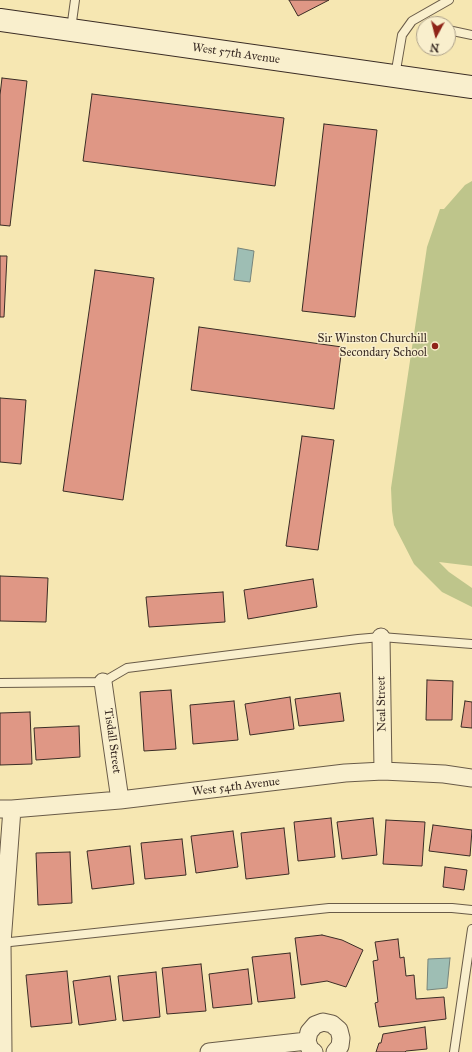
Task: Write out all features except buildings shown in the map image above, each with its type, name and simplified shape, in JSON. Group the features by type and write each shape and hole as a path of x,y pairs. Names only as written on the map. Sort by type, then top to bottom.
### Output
{"street":[{"name":"West 57th Avenue","path":"0,20 472,87"},
{"name":"Neal Street","path":"382,637 383,771"},
{"name":"Tisdall Street","path":"103,682 120,800"},
{"name":"West 54th Avenue","path":"6,809 120,800 383,771 444,774 472,778"},
{"path":"3,1052 1,943 6,809"},
{"path":"209,1052 311,1046 309,1032 315,1025 323,1022 332,1024 338,1030 341,1038 340,1046 335,1052"}],"lane":[{"path":"71,30 75,0"},
{"path":"395,76 402,35 405,30 412,21 449,0"},
{"path":"456,32 472,35"},
{"path":"0,683 103,682 127,668 382,637 472,644"},
{"path":"1,943 330,908 452,908 472,910"},
{"path":"454,1052 472,929"}],"green space":[{"name":"Sir Winston Churchill Secondary School","path":"472,181 472,566 439,562 449,572 472,588 472,607 442,592 414,564 394,525 391,488 427,247 440,209 444,209 465,185"}],"water":[{"path":"238,248 254,251 250,282 234,280"},
{"path":"450,958 447,988 427,990 428,959"}],"place":[{"name":"Sir Winston Churchill Secondary School","path":"435,346"}]}
